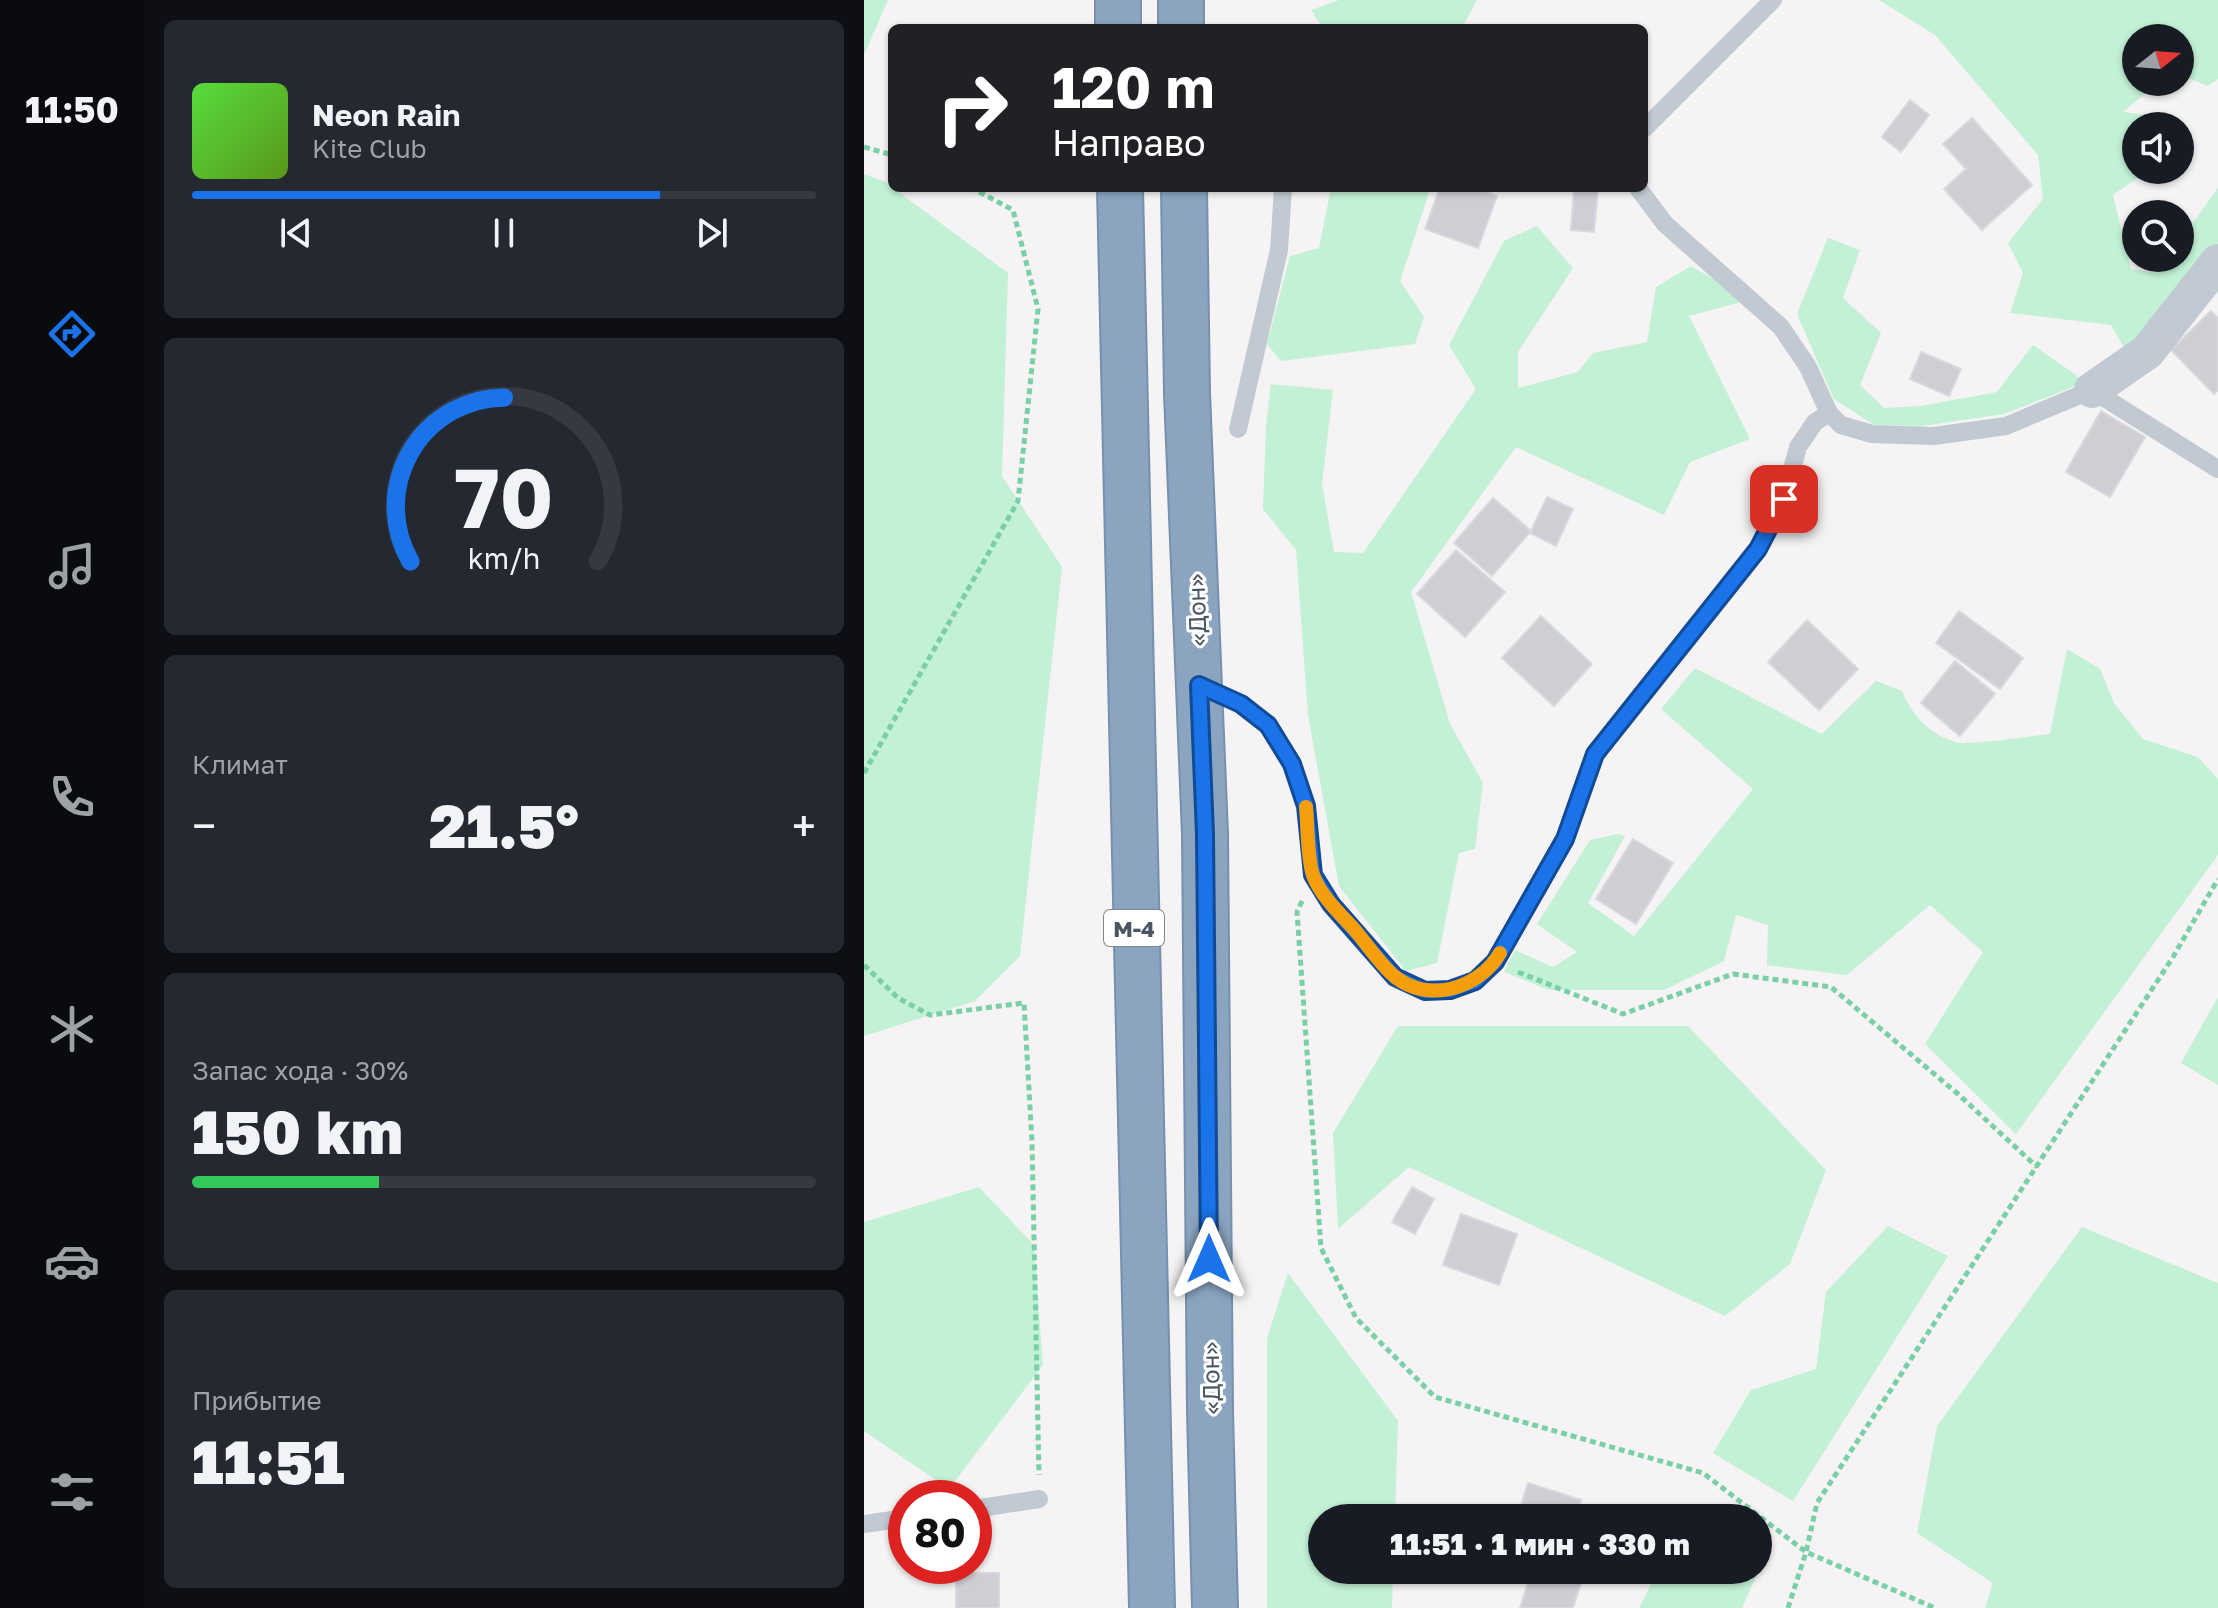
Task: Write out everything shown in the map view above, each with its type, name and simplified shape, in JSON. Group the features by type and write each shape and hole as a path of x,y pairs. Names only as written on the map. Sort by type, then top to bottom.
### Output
{"highway":[{"path":"1118,0 1118,24"},
{"path":"1181,0 1181,24"},
{"name":"М-4","path":"1120,192 1133,876 1152,1608"},
{"name":"«Дон»","path":"1184,192 1187,393 1205,834 1215,1608"}],"street":[{"path":"2092,390 2147,352 2218,262"}],"lane":[{"path":"1648,125 1773,0"},
{"path":"1238,429 1279,250 1283,192"},
{"path":"1641,192 1665,224 1781,327 1808,367 1829,413 1841,425 1872,434 1934,436 2006,426 2092,390 2218,469"},
{"path":"1199,685 1241,704 1268,725 1292,764 1306,806 1313,875 1331,904 1395,977 1425,991 1450,990 1475,981 1495,962 1565,839 1595,754 1758,549 1784,499 1798,447 1815,422 1829,413"},
{"path":"992,1506 1039,1499"},
{"path":"864,1524 888,1521"}],"path":[{"path":"864,147 888,154"},
{"path":"864,773 1018,501 1038,309 1013,210 979,192"},
{"path":"1313,875 1297,912 1321,1248 1356,1318 1435,1397 1703,1473 1806,1552 1935,1608"},
{"path":"1788,1608 1806,1552 1817,1503 2173,957 2218,879"},
{"path":"1495,962 1623,1014 1733,974 1831,987 1958,1094 2037,1167"},
{"path":"864,965 898,998 930,1015 1024,1003 1032,1142 1039,1499"}],"green space":[{"path":"864,0 888,0 864,55"},
{"path":"1339,0 1477,0 1464,24 1320,24 1311,10"},
{"path":"1879,0 2218,0 2218,79 2208,86 2194,80 2194,24 2122,24 2122,96 2142,96 2122,112 2122,184 2129,184 2113,195 2122,232 2122,272 2194,272 2194,221 2218,188 2218,243 2200,264 2218,280 2218,294 2196,273 2129,356 2111,325 2010,313 2023,273 2008,243 2043,199 2038,155 1935,35"},
{"path":"864,174 885,182 888,192 899,192 1008,273 1002,476 1062,567 1020,956 975,1001 864,1036"},
{"path":"1330,192 1429,193 1400,281 1424,317 1415,344 1281,361 1267,344 1290,256 1319,248"},
{"path":"1537,226 1573,268 1518,352 1518,388 1578,372 1593,353 1647,342 1656,287 1691,266 1749,300 1689,316 1750,439 1690,462 1664,515 1516,447 1411,592 1450,724 1483,783 1475,849 1459,853 1437,963 1406,971 1339,886 1308,715 1296,550 1263,509 1271,384 1333,390 1322,484 1334,552 1363,553 1476,389 1449,345 1504,241"},
{"path":"1828,238 1860,250 1843,298 1881,333 1860,385 1884,408 1921,406 1997,392 2033,345 2086,382 2004,414 1922,426 1874,425 1834,399 1797,314"},
{"path":"2067,649 2100,669 2114,703 2143,739 2198,757 2218,779 2218,855 2016,1134 1925,1044 1983,952 1930,905 1847,975 1767,965 1768,925 1736,915 1724,961 1664,990 1549,990 1504,972 1515,950 1553,967 1577,952 1537,924 1590,840 1618,834 1625,836 1588,903 1634,936 1753,789 1661,709 1695,668 1822,734 1876,681 1902,691 1916,716 1929,729 1955,742 1973,743 2050,734"},
{"path":"2218,997 2218,1085 2181,1063"},
{"path":"1398,1026 1688,1026 1826,1170 1790,1264 1725,1316 1409,1167 1338,1229 1333,1133"},
{"path":"979,1187 1034,1245 1043,1365 956,1480 936,1480 864,1431 864,1222"},
{"path":"1888,1226 1948,1256 1793,1501 1713,1453 1751,1390 1816,1369 1826,1292"},
{"path":"2082,1227 2218,1283 2218,1608 1985,1608 1993,1583 1917,1533 1937,1426"},
{"path":"1288,1273 1398,1421 1395,1504 1308,1504 1308,1584 1393,1584 1392,1608 1267,1608 1267,1338"},
{"path":"1651,1584 1753,1584 1742,1608 1639,1608"}],"building":[{"path":"1910,100 1929,115 1901,152 1882,137"},
{"path":"1972,118 2032,185 1982,230 1944,189 1966,169 1943,144"},
{"path":"1439,192 1486,192 1497,196 1478,248 1425,229"},
{"path":"1574,192 1598,192 1594,232 1571,230"},
{"path":"2211,311 2218,318 2218,390 2214,394 2171,350"},
{"path":"1921,352 1961,369 1949,396 1910,379"},
{"path":"2101,411 2145,437 2110,497 2066,472"},
{"path":"1547,497 1573,509 1556,546 1530,533"},
{"path":"1493,498 1531,531 1492,576 1454,543"},
{"path":"1456,550 1505,592 1465,637 1417,594"},
{"path":"1959,611 2023,658 2000,689 1936,643"},
{"path":"1541,616 1592,664 1554,706 1502,658"},
{"path":"1807,620 1858,669 1819,710 1768,662"},
{"path":"1955,661 1995,694 1960,736 1921,703"},
{"path":"1633,839 1673,863 1636,924 1596,899"},
{"path":"1412,1187 1434,1199 1415,1234 1392,1222"},
{"path":"1461,1214 1517,1234 1499,1285 1443,1265"},
{"path":"1528,1483 1581,1500 1580,1504 1521,1504"},
{"path":"992,1573 999,1573 999,1608 956,1608 956,1584 992,1584"},
{"path":"1528,1584 1581,1584 1573,1608 1520,1608"}],"slow traffic":[{"path":"1306,807 1313,875 1331,904 1395,977 1425,991 1450,990 1475,981 1500,953"}],"route":[{"path":"1209,1259 1205,834 1199,685 1241,704 1268,725 1292,764 1306,806 1313,875 1331,904 1395,977 1425,991 1450,990 1475,981 1495,962 1565,839 1595,754 1758,549 1784,499"}]}
